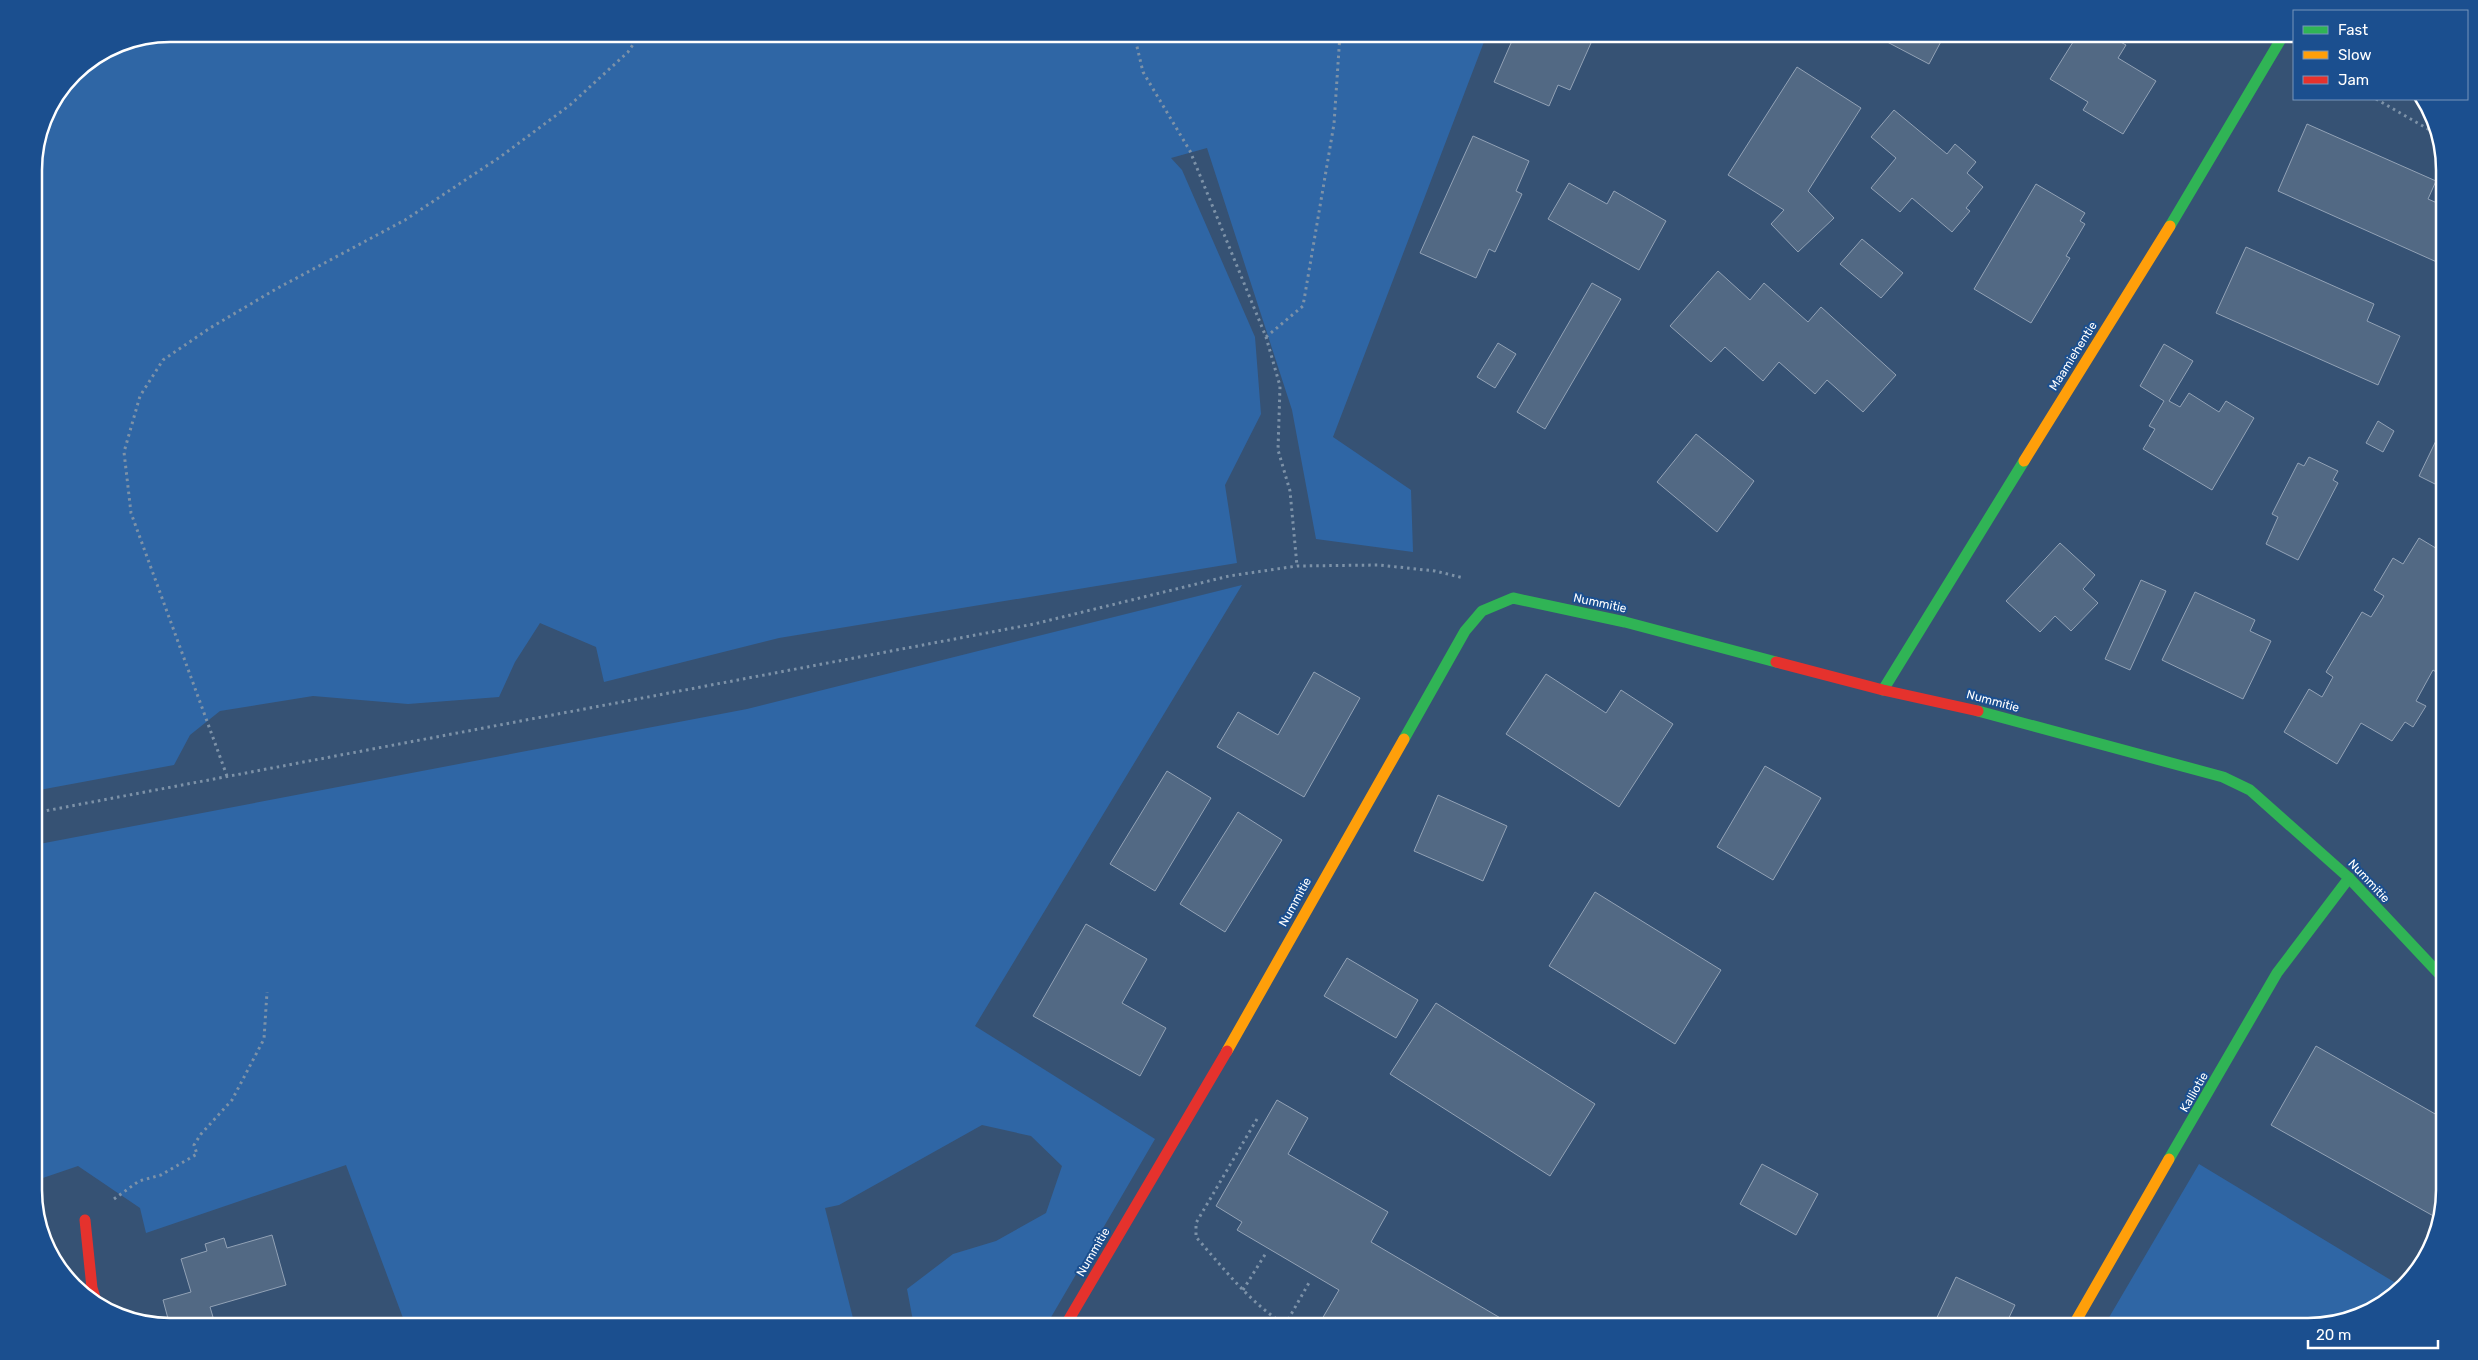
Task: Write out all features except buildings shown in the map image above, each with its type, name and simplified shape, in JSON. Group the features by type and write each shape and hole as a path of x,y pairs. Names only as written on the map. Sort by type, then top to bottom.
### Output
{"street":[{"name":"Maamiehentie","path":"1883,690 2177,214 2279,42"},
{"name":"Nummitie","path":"1070,1318 1205,1090 1465,631 1482,610 1513,598 1625,622 1883,690 1962,707 2223,777 2250,790 2349,878 2436,970"},
{"name":"Kalliotie","path":"2078,1318 2277,973 2349,878"},
{"path":"85,1220 93,1291"}],"path":[{"path":"226,776 131,513 124,452 140,396 163,360 210,328 276,289 405,220 500,157 570,104 628,52 635,42"},
{"path":"1136,42 1144,72 1190,151 1266,337 1280,386 1278,450 1290,491 1297,566"},
{"path":"1266,337 1303,306 1334,124 1339,42"},
{"path":"2378,100 2429,129"},
{"path":"43,811 1034,624 1229,576 1297,566 1379,565 1435,571 1468,579"},
{"path":"85,1220 139,1181 161,1175 197,1154 194,1145 232,1100 264,1039 267,992"},
{"path":"1257,1119 1196,1223 1196,1237 1243,1290 1276,1318"},
{"path":"1243,1290 1266,1254"},
{"path":"1290,1318 1310,1281"}],"shaded area":[{"path":"170,42 1484,42 1333,437 1411,490 1413,552 1316,539 1292,410 1207,148 1171,158 1182,170 1255,337 1261,414 1225,485 1237,563 779,638 604,682 596,647 540,623 515,662 499,697 408,704 313,696 220,711 190,735 174,765 43,789 43,162 52,121 64,99 80,80 106,60 121,52 137,47"},
{"path":"1242,585 975,1026 1155,1139 1051,1318 912,1318 907,1289 953,1254 996,1241 1046,1213 1062,1166 1031,1136 982,1125 839,1205 825,1208 853,1318 403,1318 346,1165 146,1233 140,1208 78,1166 43,1178 43,843 747,709"},
{"path":"2199,1164 2395,1283 2386,1291 2357,1308 2325,1316 2308,1318 2109,1318"}],"traffic: fast":[{"path":"2170,226 2279,42"},
{"path":"1883,690 2024,461"},
{"path":"1404,739 1465,631 1482,611 1513,598 1625,622 1776,662"},
{"path":"1978,711 2223,777 2250,790 2349,878 2436,970"},
{"path":"2169,1159 2277,973 2349,878"}],"traffic: slow":[{"path":"2024,461 2170,226"},
{"path":"1227,1051 1404,739"},
{"path":"2078,1318 2169,1159"}],"traffic: jam":[{"path":"1776,662 1883,690 1978,711"},
{"path":"1070,1318 1227,1051"},
{"path":"85,1220 93,1291"}]}
